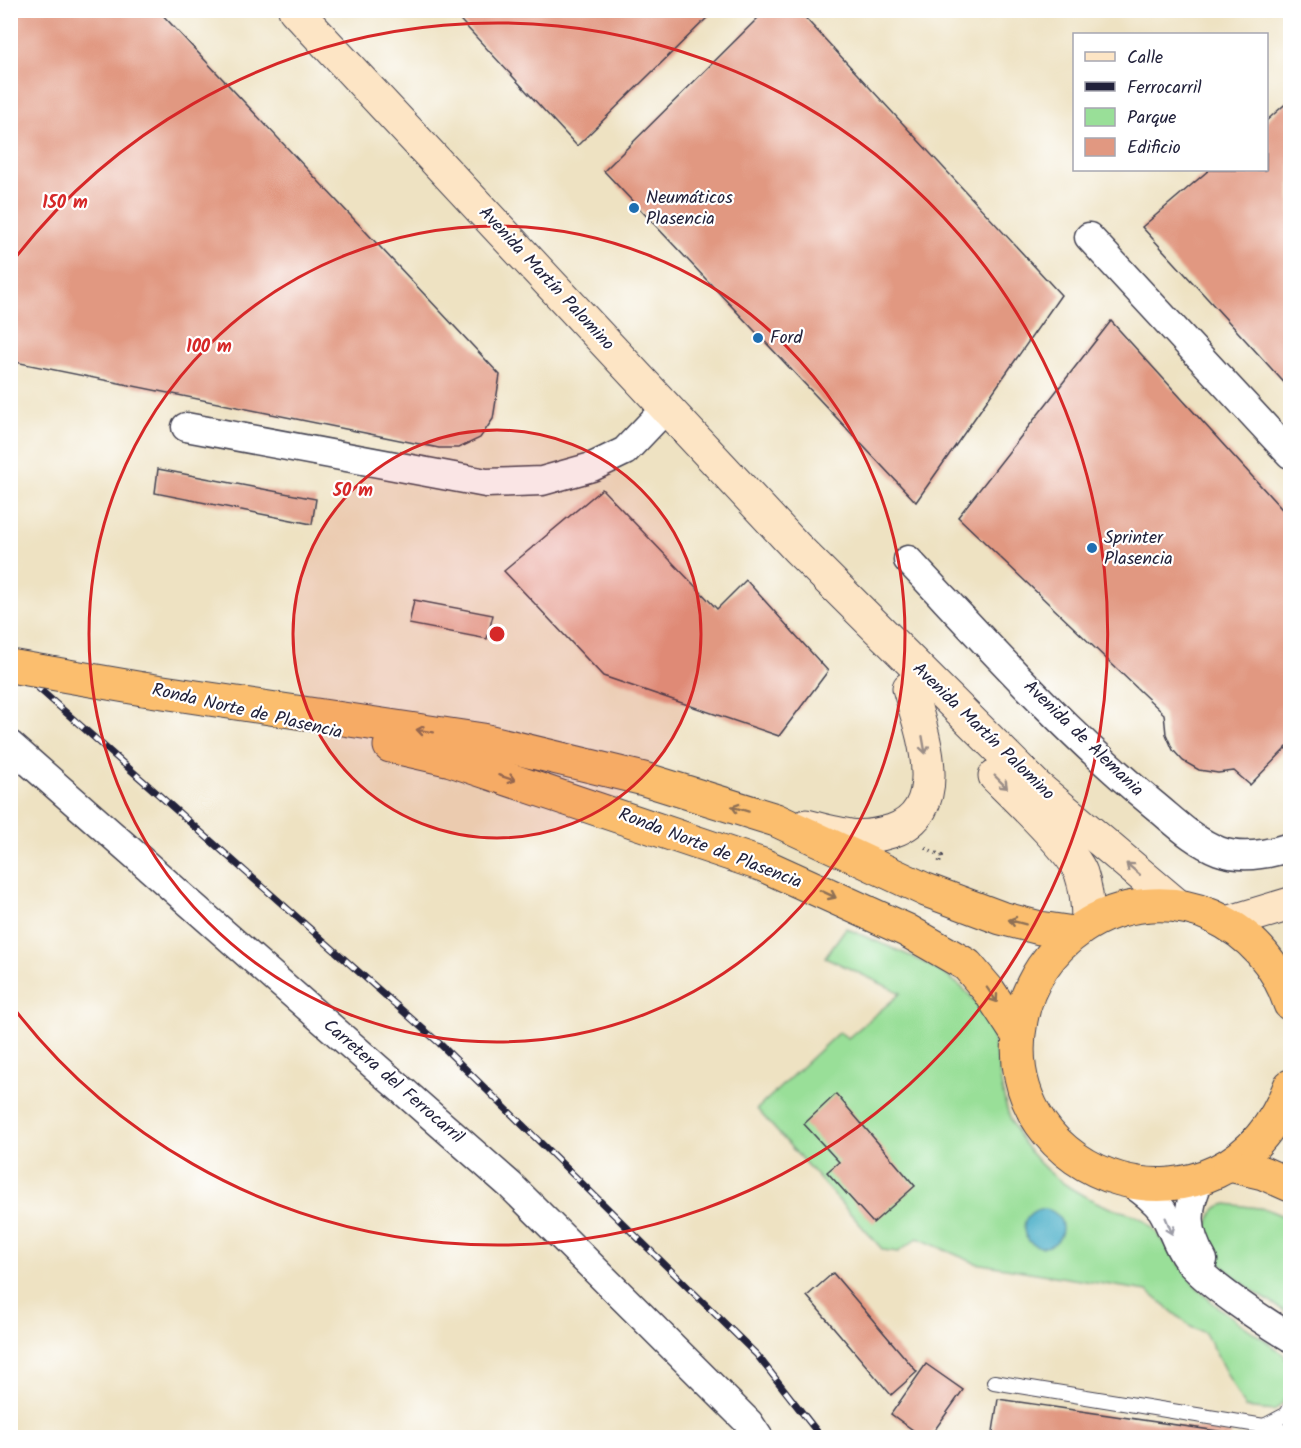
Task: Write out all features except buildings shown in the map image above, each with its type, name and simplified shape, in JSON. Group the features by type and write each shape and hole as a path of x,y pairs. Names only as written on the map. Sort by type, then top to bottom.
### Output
{"highway":[{"path":"10,666 143,688"},
{"name":"Ronda Norte de Plasencia","path":"143,688 483,740 644,779 776,820 936,894 1001,918 1040,928 1081,928"},
{"name":"Ronda Norte de Plasencia","path":"143,688 451,760 763,865 906,930 968,965 990,991 1018,1035"},
{"path":"1290,1004 1282,980 1258,947 1227,923 1203,912 1178,906 1147,905 1117,911 1081,928 1052,953 1035,978 1024,1006 1018,1035 1019,1060 1024,1086 1047,1130 1064,1149 1084,1165 1107,1176 1131,1183 1178,1184 1215,1172 1259,1142 1281,1112 1290,1086"},
{"path":"1215,1172 1263,1173 1290,1185"}],"main road":[{"name":"Avenida Martín Palomino","path":"295,10 797,548 1036,786 1178,906"},
{"name":"Avenida Martín Palomino","path":"797,548 909,688 1065,850 1080,870 1088,900 1081,928"},
{"path":"776,820 853,836 878,836 903,827 918,816 927,792 927,762 909,688"},
{"path":"1227,923 1290,904"}],"street":[{"path":"1089,237 1290,454"},
{"path":"186,427 486,483 542,481 592,467 625,451 666,408"},
{"name":"Avenida de Alemania","path":"908,560 1049,709 1128,783 1200,843 1222,852 1239,855 1262,854 1290,847"},
{"name":"Carretera del Ferrocarril","path":"10,745 510,1185 749,1423 759,1437"},
{"path":"1215,1172 1191,1197 1190,1225 1197,1249 1220,1287"},
{"path":"1131,1183 1152,1198 1163,1212 1172,1234 1188,1260 1288,1338"}],"lane":[{"path":"994,1382 1264,1426 1290,1433"},
{"path":"1264,1426 1287,1414 1290,1408"}],"green space":[{"path":"846,928 936,969 973,999 986,1019 994,1042 1008,1112 1013,1125 1031,1153 1056,1178 1086,1197 1142,1219 1164,1242 1189,1278 1205,1296 1282,1353 1290,1368 1291,1384 1286,1399 1274,1411 1245,1408 1205,1333 1191,1327 1147,1291 975,1263 918,1238 898,1252 883,1250 757,1109 839,1032 848,1038 901,993 825,957"},
{"path":"1227,1204 1266,1209 1290,1219 1290,1315 1234,1277 1212,1251 1208,1237 1209,1222 1215,1210"}],"water":[{"path":"1043,1209 1056,1215 1062,1228 1056,1241 1043,1247 1030,1241 1024,1228 1030,1215"}],"railway":[{"path":"10,663 439,1043 757,1355 822,1438"}],"place":[{"name":"Neumáticos Plasencia","path":"634,208"},
{"name":"Ford","path":"758,338"},
{"name":"Sprinter Plasencia","path":"1092,548"}]}
